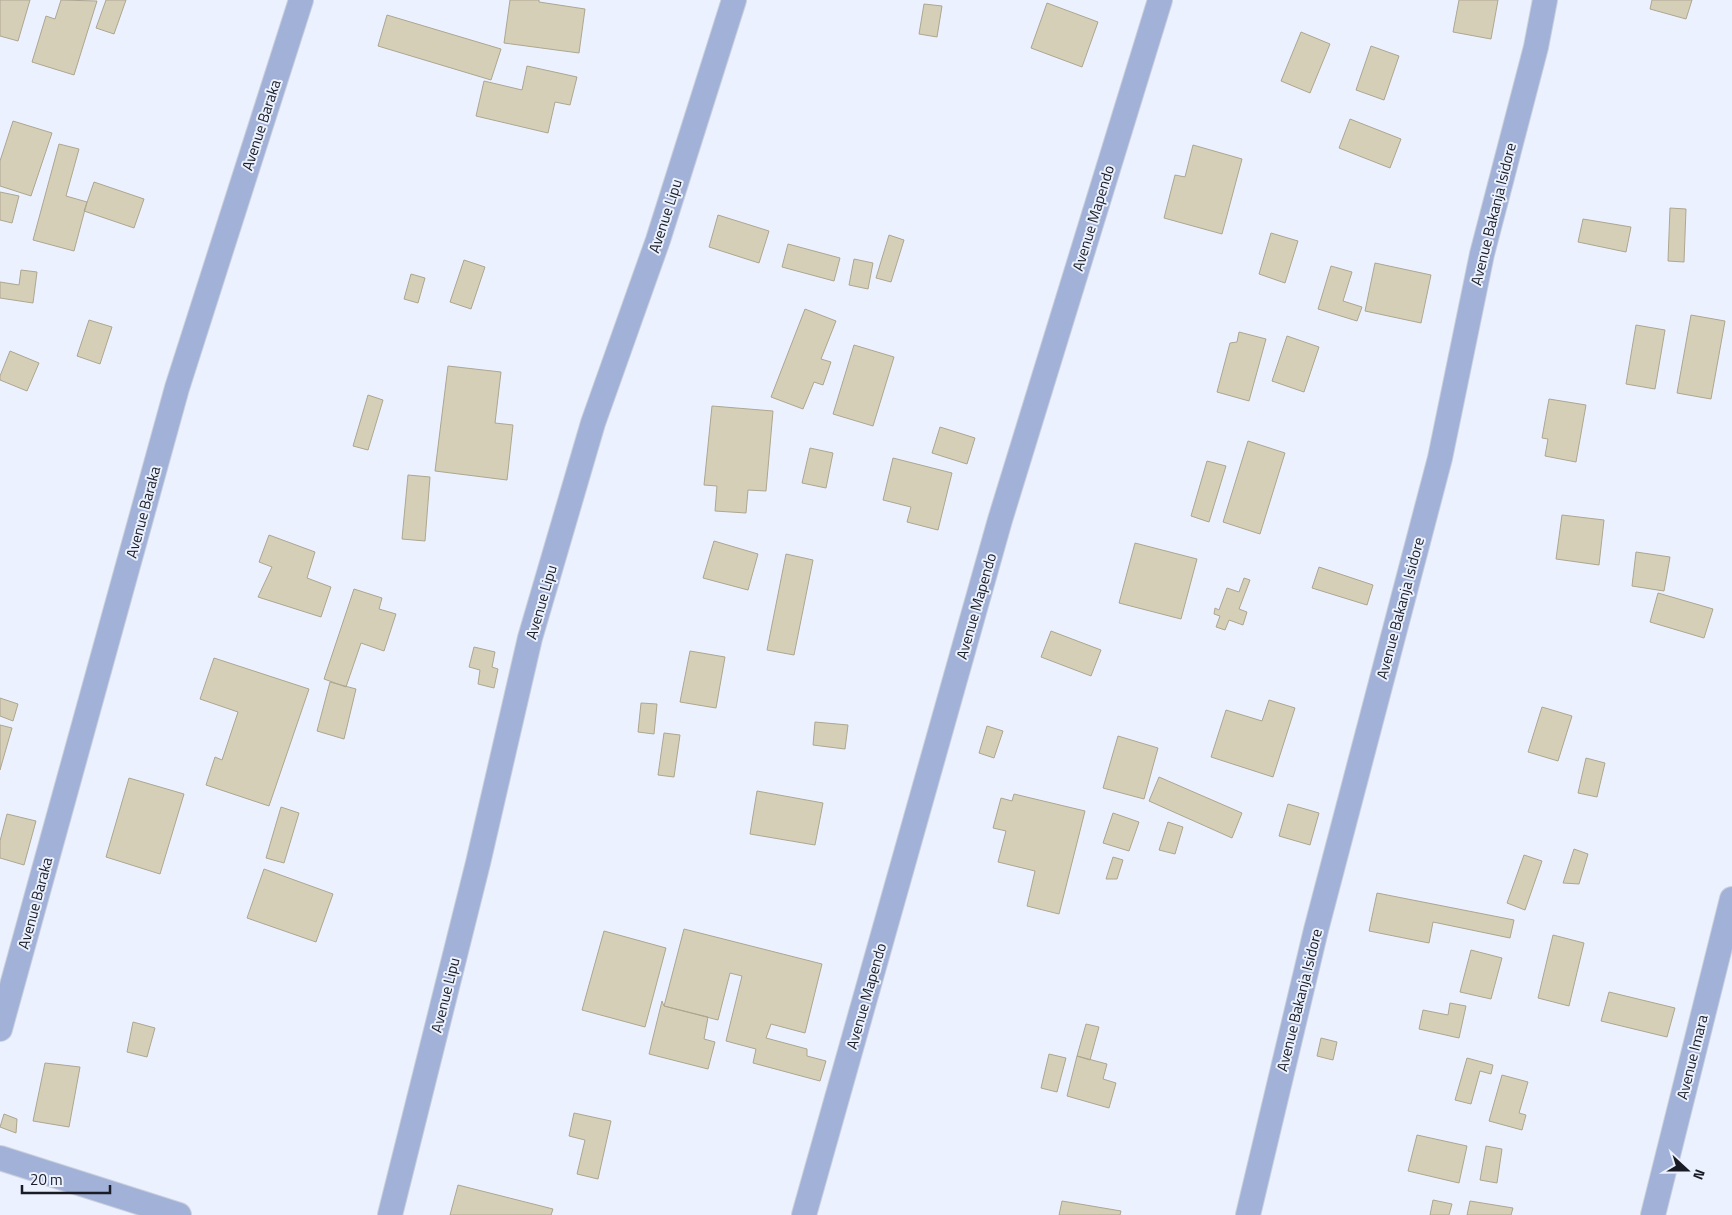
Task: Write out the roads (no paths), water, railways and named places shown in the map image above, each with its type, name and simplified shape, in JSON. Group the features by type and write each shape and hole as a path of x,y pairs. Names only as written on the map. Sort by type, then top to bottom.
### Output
{"street":[{"name":"Avenue Baraka","path":"0,1029 177,388 301,0"},
{"name":"Avenue Lipu","path":"390,1215 478,863 530,638 593,423 658,240 734,0"},
{"name":"Avenue Mapendo","path":"804,1215 1000,520 1160,0"},
{"name":"Avenue Bakanja Isidore","path":"1248,1215 1316,930 1440,458 1482,254 1536,47 1545,0"},
{"name":"Avenue Imara","path":"1653,1215 1732,899"},
{"path":"0,1158 179,1215"}]}
